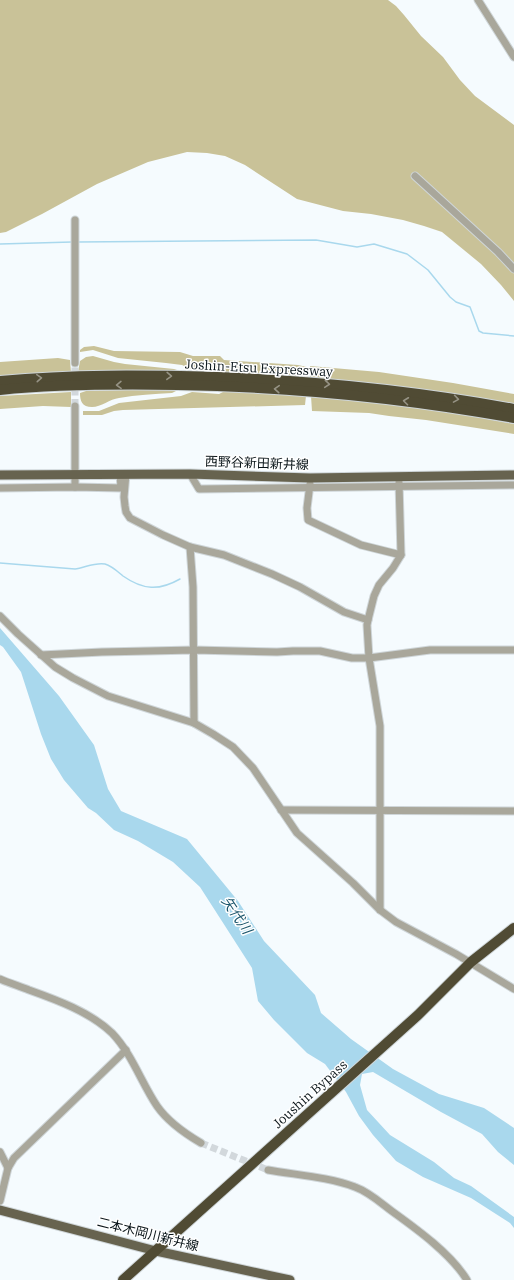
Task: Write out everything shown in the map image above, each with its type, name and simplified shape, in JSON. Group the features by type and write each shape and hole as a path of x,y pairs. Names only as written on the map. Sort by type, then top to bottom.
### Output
{"highway":[{"name":"Joshin-Etsu Expressway","path":"0,381 49,377 121,375 194,376 270,380 388,390 514,409"},
{"name":"Joshin-Etsu Expressway","path":"0,390 120,384 272,388 388,399 514,418"},
{"name":"Joushin Bypass","path":"123,1280 418,1015 470,962 514,928"}],"main road":[{"name":"西野谷新田新井線","path":"0,475 190,474 310,482 399,476 514,475"},
{"name":"二本木岡川新井線","path":"0,1210 156,1251 287,1280"}],"street":[{"path":"478,0 514,57"},
{"path":"415,176 498,252 514,269"},
{"path":"75,220 75,363"},
{"path":"75,406 75,487"},
{"path":"0,488 121,488 123,474"},
{"path":"123,474 125,506 126,512 130,518 190,547 224,555 272,574 300,586 344,612 368,620"},
{"path":"190,474 199,489 310,482 399,486 514,485"},
{"path":"380,910 380,726 369,658 367,625 374,596 379,585 393,568 401,555 399,476"},
{"path":"310,482 307,508 308,520 361,545 401,555"},
{"path":"190,547 193,587 194,723"},
{"path":"0,616 55,667 73,678 108,696 194,723 221,739 243,756 262,781 297,833 353,883 380,910 396,922 470,962 514,989"},
{"path":"41,655 194,650 313,651 352,658 369,658 430,650 514,650"},
{"path":"281,810 514,811"},
{"path":"0,979 48,997 77,1010 106,1029 126,1050 157,1107 166,1118 182,1131 201,1143"},
{"path":"0,1202 8,1168 14,1158 126,1050"},
{"path":"0,1152 8,1168"},
{"path":"268,1170 340,1182 355,1186 368,1192 418,1230 453,1261 467,1280"}],"shaded area":[{"path":"0,0 388,0 396,6 421,36 443,57 460,80 475,96 514,125 514,301 481,264 442,232 403,220 343,211 297,199 245,165 225,156 207,153 187,152 148,162 97,184 42,214 6,232 0,233"},
{"path":"94,346 114,351 180,352 193,356 220,356 224,360 298,365 307,367 308,378 247,373 226,373 221,370 191,369 182,365 118,358 93,350 80,352 80,350 84,347"},
{"path":"93,356 125,364 177,370 78,372 80,361 86,357"},
{"path":"58,358 70,360 71,373 0,377 0,362"},
{"path":"310,366 379,372 514,394 514,405 374,384 310,377"},
{"path":"180,389 172,393 139,395 116,399 99,406 92,407 84,405 80,396 80,393 86,391"},
{"path":"225,391 306,396 305,405 123,410 102,415 83,415 83,411 99,411 119,403 181,396 192,392 219,394"},
{"path":"71,392 71,407 43,406 0,409 0,396"},
{"path":"311,396 376,402 445,411 514,424 514,434 426,420 369,413 312,411"}],"water":[{"name":"矢代川","path":"0,628 59,696 94,745 108,789 121,811 187,839 238,901 264,941 315,995 321,1013 351,1039 393,1069 439,1094 484,1108 514,1128 514,1165 498,1152 482,1134 373,1072 362,1074 360,1085 367,1110 390,1135 434,1162 454,1178 471,1186 514,1217 514,1228 510,1223 471,1198 423,1177 396,1161 373,1135 359,1116 346,1092 325,1064 307,1053 274,1020 258,1001 252,968 200,887 173,862 138,841 114,830 96,813 88,808 64,780 51,759 41,734 21,672 0,645"}],"waterway":[{"path":"78,242 316,240 357,247 374,244 407,254 428,270 450,297 456,302 470,307 479,331 483,333 514,336"},
{"path":"0,244 72,242"},
{"path":"0,563 75,569 93,564 105,564 112,567 130,581 151,587 165,586 180,579"}],"tunnel":[{"path":"75,363 75,406"},
{"path":"201,1143 268,1170"}]}
